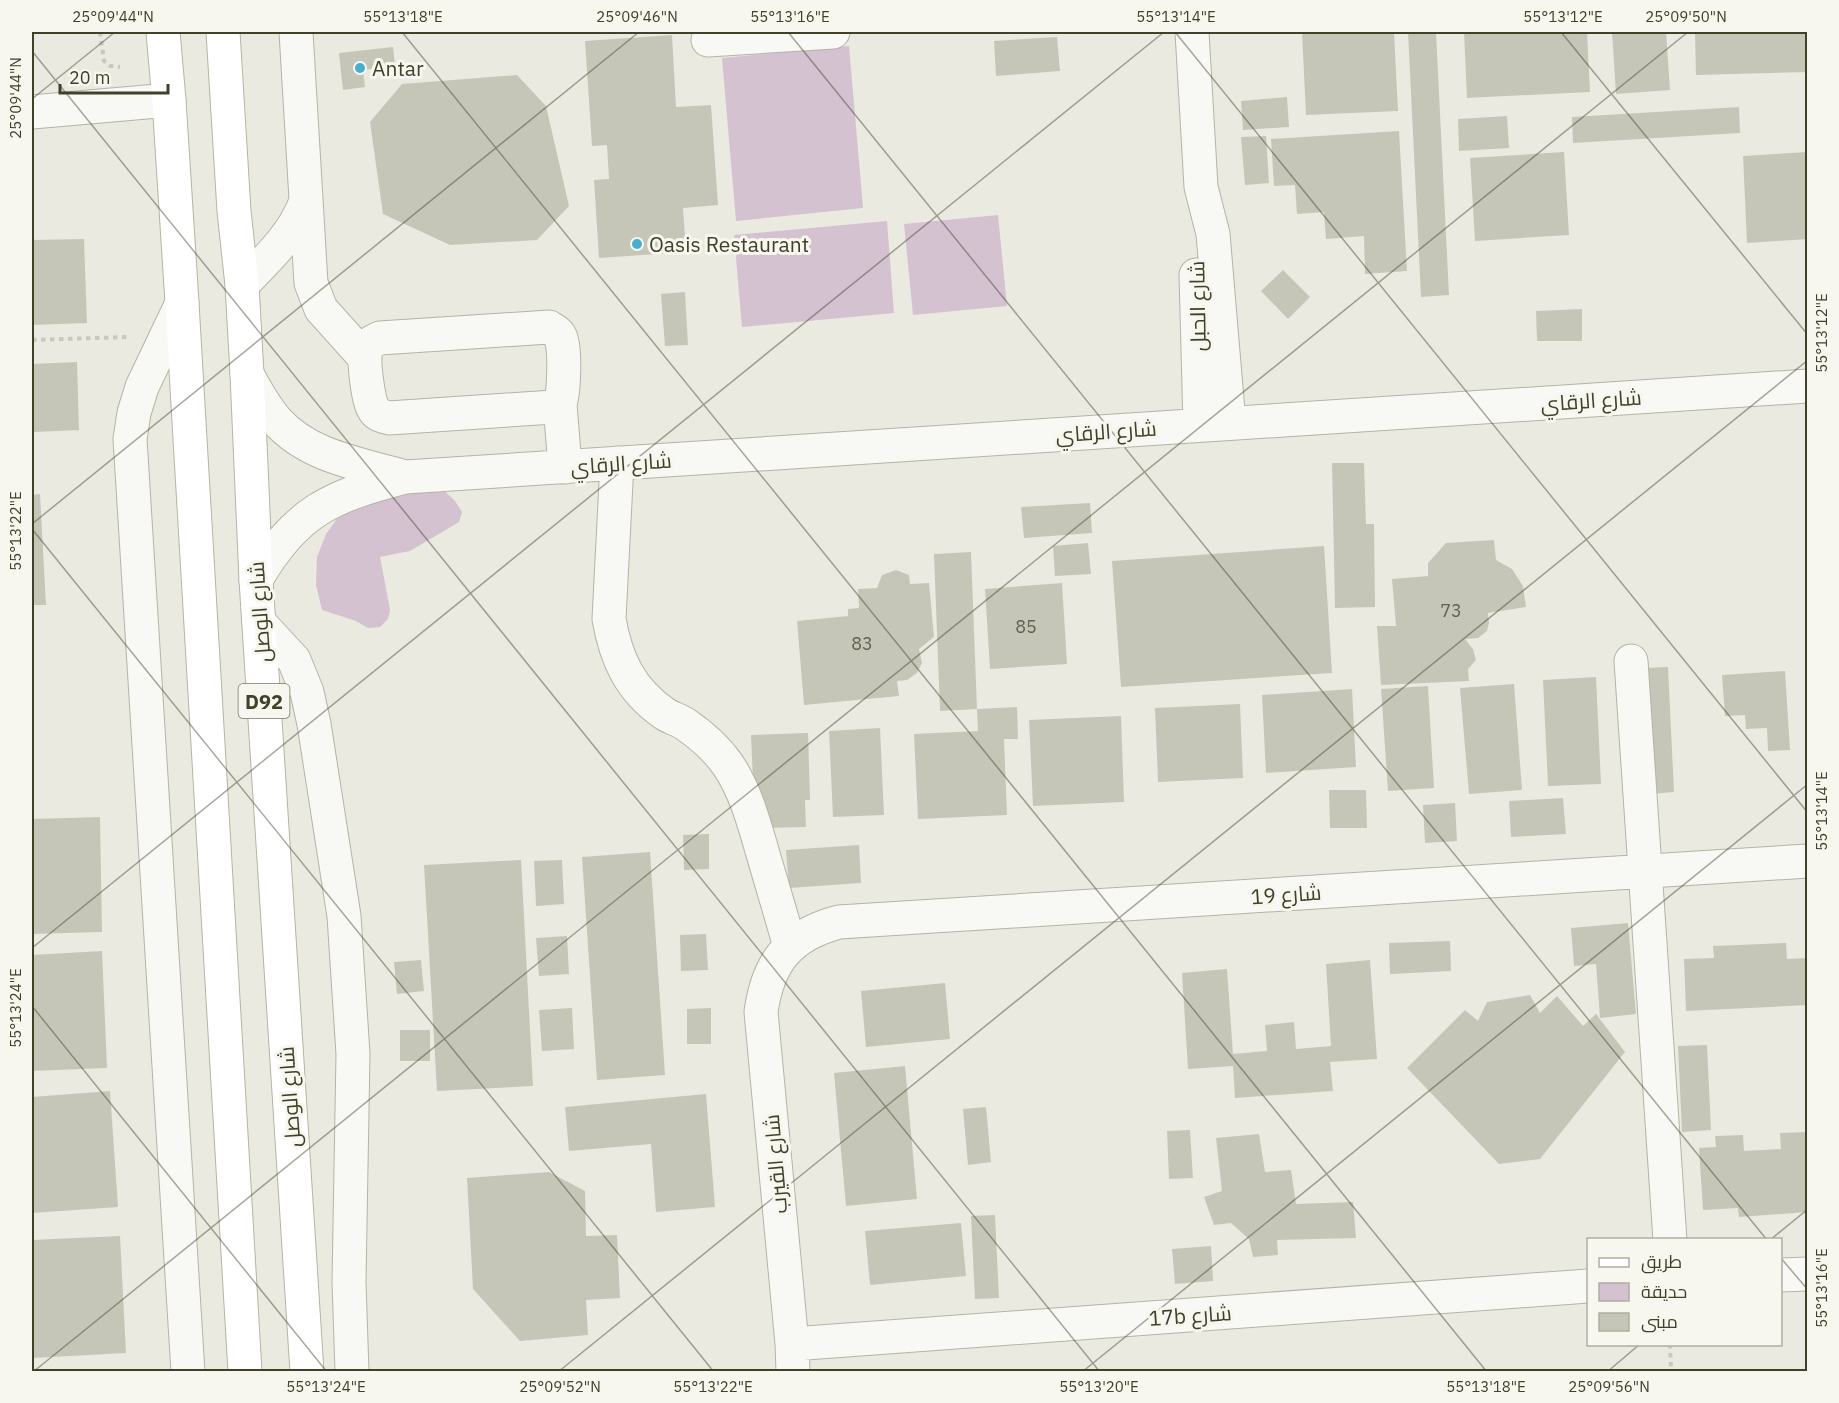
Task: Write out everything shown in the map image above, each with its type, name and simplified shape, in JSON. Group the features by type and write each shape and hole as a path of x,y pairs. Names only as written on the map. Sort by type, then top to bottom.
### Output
{"main road":[{"name":"D92","path":"163,32 183,303 245,1371"},
{"name":"شارع الوصل","path":"224,32 234,211 242,285 256,580 307,1371"}],"street":[{"path":"296,32 311,283 321,309 365,358"},
{"path":"708,40 833,32"},
{"name":"شارع الحبل","path":"1192,32 1201,187 1195,234 1214,424"},
{"path":"32,112 169,99"},
{"path":"242,285 282,243 300,216 306,201"},
{"path":"183,303 142,387 130,439 188,1371"},
{"path":"560,404 546,408 389,418 380,416 373,410 370,402 366,349 372,342 380,339 549,327 558,332 563,344 563,392 560,404 565,467"},
{"name":"شارع الرقاي","path":"247,374 261,399 279,422 301,441 327,454 405,477"},
{"name":"شارع الرقاي","path":"256,580 283,539 319,508 352,492 405,477 1808,386"},
{"path":"617,463 609,619 613,642 632,682 647,700 665,714 685,724 708,743 727,764 742,789 752,816 784,953"},
{"path":"259,622 294,660 307,692 344,916 353,1054 350,1282 352,1371"},
{"path":"1631,661 1670,1238"},
{"name":"شارع 19","path":"784,953 813,930 839,922 1808,861"},
{"name":"شارع القيرب","path":"784,953 769,976 761,1012 793,1358"},
{"path":"1782,1275 1808,1274"},
{"name":"17b شارع","path":"793,1358 1587,1286"}],"path":[{"path":"32,340 132,336 154,363"},
{"path":"1670,1346 1671,1371"}],"green space":[{"path":"849,46 863,208 736,221 722,58"},
{"path":"998,215 1007,306 913,315 904,224"},
{"path":"887,221 894,313 742,327 734,235"},
{"path":"436,483 455,501 462,512 459,522 410,551 380,557 390,610 388,619 380,627 368,628 356,621 322,610 316,585 317,557 326,534 341,513"}],"building":[{"path":"1302,32 1394,32 1398,111 1306,115"},
{"path":"1408,32 1436,32 1449,295 1421,297"},
{"path":"1464,32 1587,32 1590,92 1467,98"},
{"path":"1612,32 1666,32 1670,90 1616,94"},
{"path":"1695,32 1808,32 1808,72 1696,75"},
{"path":"672,35 676,107 711,105 718,205 683,208 686,252 599,258 594,180 609,179 607,145 592,146 585,41"},
{"path":"1057,37 1060,71 996,76 994,41"},
{"name":"Antar","path":"393,47 395,66 363,70 365,87 343,90 339,53"},
{"path":"517,75 546,106 569,206 537,240 450,245 383,214 370,122 402,84"},
{"path":"1287,97 1289,127 1243,130 1241,101"},
{"path":"1739,107 1740,133 1573,143 1572,117"},
{"path":"1507,116 1509,148 1459,151 1458,119"},
{"path":"1399,131 1407,271 1365,274 1364,236 1326,239 1324,212 1297,214 1295,185 1274,186 1271,139"},
{"path":"1266,136 1269,183 1245,185 1241,137"},
{"path":"1564,152 1569,235 1475,241 1470,158"},
{"path":"1808,152 1808,239 1747,243 1743,156"},
{"path":"84,239 87,323 32,325 32,240"},
{"path":"1283,270 1310,297 1288,319 1261,291"},
{"path":"685,292 688,345 665,346 661,294"},
{"path":"1582,309 1582,341 1537,341 1536,311"},
{"path":"77,362 79,430 34,432 32,364"},
{"path":"1332,463 1364,463 1366,524 1374,524 1375,607 1335,608"},
{"path":"40,494 46,605 32,605 32,495"},
{"path":"1090,503 1092,533 1024,538 1021,507"},
{"path":"1494,540 1496,560 1512,569 1523,586 1526,607 1488,613 1487,631 1478,638 1465,639 1473,649 1476,660 1468,669 1469,681 1381,685 1377,626 1396,626 1392,579 1428,576 1428,563 1446,543"},
{"path":"1088,543 1091,574 1055,576 1053,546"},
{"path":"1324,546 1332,673 1121,687 1112,561"},
{"path":"971,552 977,709 940,711 934,554"},
{"path":"896,570 909,575 910,584 929,583 934,637 919,649 922,663 917,673 907,680 897,681 899,696 804,705 797,621 848,616 848,609 859,608 858,589 877,588 882,575"},
{"path":"1062,583 1067,664 990,669 985,589"},
{"path":"1668,667 1674,792 1650,794 1643,668"},
{"path":"1785,671 1790,750 1768,751 1767,728 1746,729 1745,715 1725,716 1722,675"},
{"path":"1596,677 1601,784 1548,786 1543,680"},
{"path":"1514,684 1522,790 1469,794 1460,688"},
{"path":"1428,686 1434,788 1388,791 1381,689"},
{"path":"1352,689 1356,767 1266,773 1262,695"},
{"path":"1240,704 1243,778 1158,782 1155,708"},
{"path":"1017,707 1018,739 1004,739 1007,815 918,819 914,734 978,731 977,709"},
{"path":"1121,716 1124,802 1033,806 1029,720"},
{"path":"880,728 884,815 833,817 829,731"},
{"path":"808,733 810,800 805,800 806,827 762,828 754,805 751,735"},
{"path":"1329,790 1366,790 1367,828 1330,828"},
{"path":"1563,798 1566,834 1511,837 1509,801"},
{"path":"1455,803 1457,841 1425,843 1423,805"},
{"path":"100,817 102,932 32,934 32,819"},
{"path":"709,834 709,869 684,870 683,835"},
{"path":"859,845 861,883 789,888 786,850"},
{"path":"650,852 665,1075 597,1080 582,857"},
{"path":"521,860 533,1086 437,1091 424,865"},
{"path":"562,860 564,904 536,906 534,861"},
{"path":"1628,923 1636,1014 1600,1018 1596,964 1574,966 1571,928"},
{"path":"706,934 708,970 681,971 680,935"},
{"path":"567,936 569,974 539,976 536,938"},
{"path":"1450,941 1451,971 1390,974 1389,943"},
{"path":"1786,943 1787,959 1808,958 1808,1005 1686,1011 1684,959 1714,958 1713,946"},
{"path":"102,951 107,1068 32,1071 32,955"},
{"path":"421,960 424,991 397,994 394,962"},
{"path":"1370,960 1377,1059 1330,1062 1333,1091 1235,1098 1233,1066 1188,1069 1182,973 1227,969 1233,1054 1267,1051 1265,1025 1294,1022 1296,1049 1331,1046 1326,964"},
{"path":"945,983 950,1039 866,1047 861,991"},
{"path":"1530,995 1540,1013 1557,996 1583,1026 1596,1014 1625,1052 1540,1159 1499,1164 1407,1068 1465,1010 1478,1021 1487,1002"},
{"path":"572,1008 574,1049 542,1051 539,1010"},
{"path":"711,1008 711,1044 687,1044 687,1009"},
{"path":"400,1030 430,1030 430,1061 400,1061"},
{"path":"1707,1045 1711,1130 1682,1132 1678,1046"},
{"path":"905,1066 917,1199 846,1206 834,1073"},
{"path":"110,1091 118,1207 32,1213 32,1097"},
{"path":"706,1094 715,1207 656,1212 651,1144 569,1151 565,1107"},
{"path":"986,1107 991,1162 968,1165 963,1109"},
{"path":"1190,1130 1193,1178 1169,1179 1167,1131"},
{"path":"1807,1132 1807,1212 1739,1217 1738,1208 1703,1210 1699,1148 1716,1147 1715,1136 1743,1135 1744,1151 1781,1149 1780,1133"},
{"path":"1259,1134 1265,1172 1291,1170 1296,1204 1353,1202 1356,1238 1277,1240 1278,1255 1253,1257 1249,1239 1231,1223 1214,1225 1204,1197 1222,1191 1216,1138"},
{"path":"549,1172 585,1191 586,1236 617,1235 620,1298 586,1300 588,1335 520,1341 473,1289 467,1178"},
{"path":"995,1215 999,1298 975,1299 971,1216"},
{"path":"961,1223 966,1276 870,1285 865,1231"},
{"path":"120,1236 126,1353 32,1358 32,1240"},
{"path":"1211,1246 1213,1281 1175,1284 1172,1249"}],"place":[{"name":"Antar","path":"360,68"},
{"name":"Oasis Restaurant","path":"637,244"}]}
